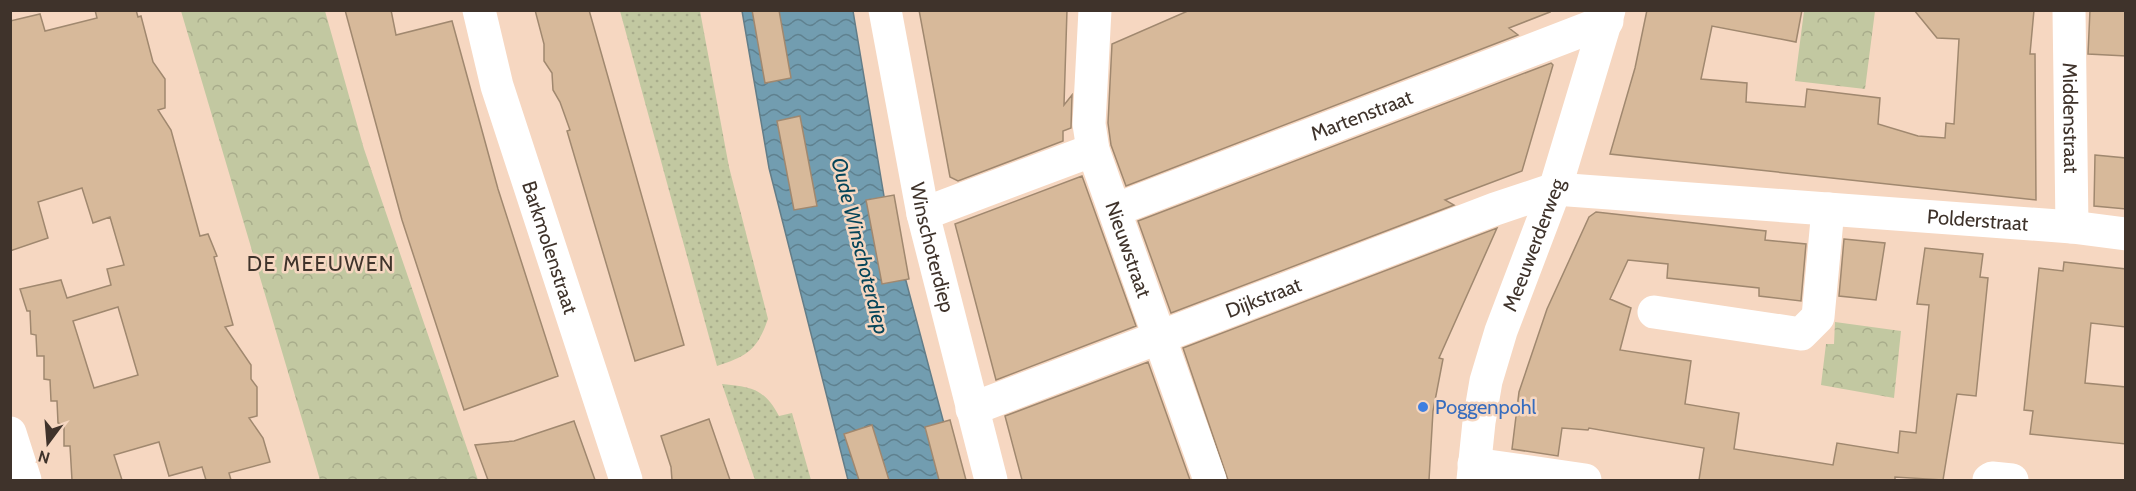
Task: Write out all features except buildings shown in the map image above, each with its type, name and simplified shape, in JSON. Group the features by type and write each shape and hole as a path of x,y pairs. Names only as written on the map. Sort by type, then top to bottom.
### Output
{"street":[{"name":"Barkmolenstraat","path":"479,10 497,86 626,480"},
{"name":"Winschoterdiep","path":"885,10 923,214 991,480"},
{"name":"Middenstraat","path":"2069,10 2072,227"},
{"name":"Nieuwstraat","path":"1100,13 1089,124 1093,150 1210,480"},
{"name":"Meeuwerderweg","path":"1474,472 1486,381 1502,331 1555,189 1608,16"},
{"name":"Martenstraat","path":"1115,210 1608,16"},
{"path":"923,214 1093,150"},
{"name":"Polderstraat","path":"1555,189 2072,227 2126,234"},
{"name":"Dijkstraat","path":"972,409 1495,209 1555,189"},
{"path":"1654,312 1802,334 1818,317 1828,209"},
{"path":"10,434 25,480"},
{"path":"1474,472 1585,480"}],"green space":[{"path":"181,11 325,11 364,149 478,480 320,480"},
{"path":"620,11 700,11 729,167 768,319 760,338 750,350 736,359 717,366"},
{"path":"1804,11 1875,11 1865,89 1795,81"},
{"path":"1835,322 1901,331 1894,398 1821,385 1826,344 1834,344"},
{"path":"722,384 749,388 762,394 779,416 792,413 811,480 755,480"}],"water":[{"name":"Oude Winschoterdiep","path":"742,11 853,11 885,202 959,480 848,480 769,168"}],"place":[{"name":"Poggenpohl","path":"1423,407"}],"district":[{"name":"DE MEEUWEN","path":"321,264"}]}
